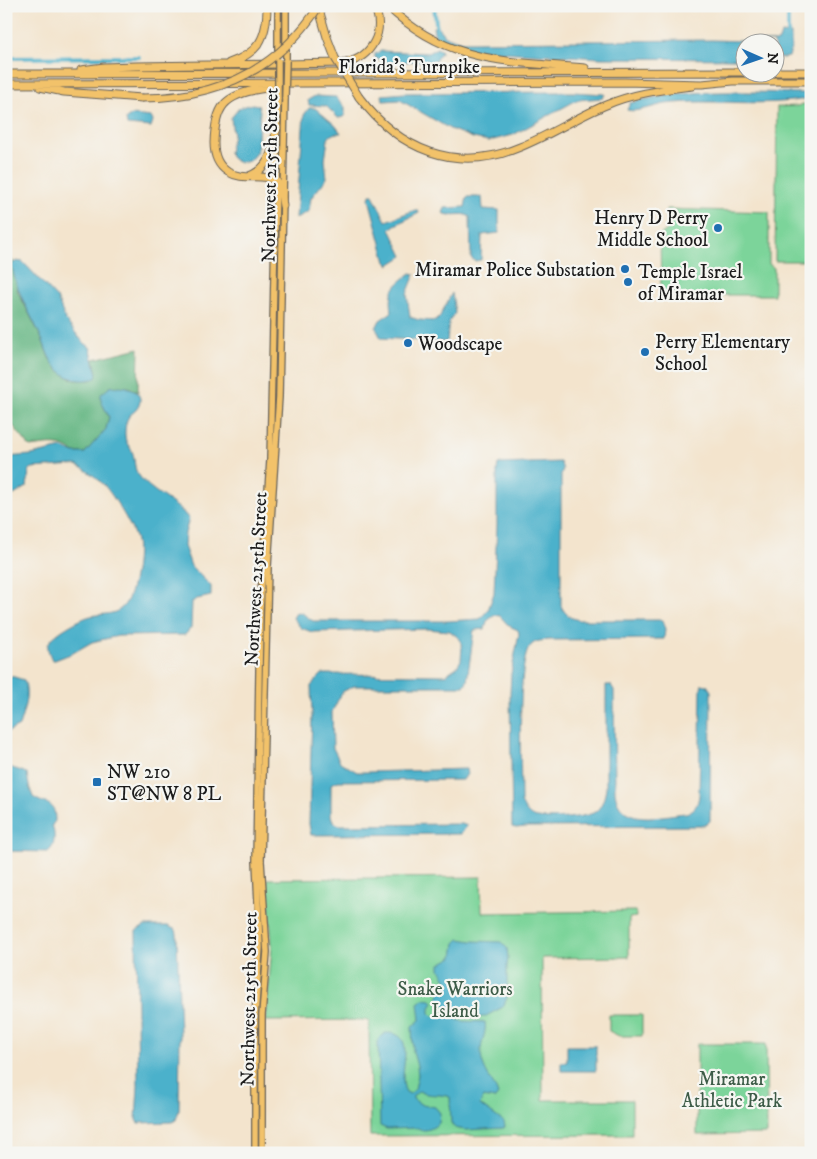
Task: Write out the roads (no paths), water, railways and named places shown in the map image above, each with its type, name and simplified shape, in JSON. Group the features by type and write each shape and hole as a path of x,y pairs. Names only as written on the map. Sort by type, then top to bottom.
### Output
{"highway":[{"path":"224,65 245,57 258,45 264,32 267,6"},
{"path":"319,6 326,37 335,58 359,97 384,125 405,141 439,154 472,157 498,154 521,147 606,105 631,96 702,84"},
{"path":"28,84 64,92 142,98 172,97 200,93 245,76 286,47 298,36 319,6"},
{"path":"53,73 104,67 341,64 355,61 368,52 376,39 378,24 374,6"},
{"path":"387,6 408,24 448,48 493,60 618,72"},
{"path":"392,6 425,35"},
{"name":"Florida's Turnpike","path":"6,74 734,72"},
{"path":"784,72 811,72"},
{"name":"Florida's Turnpike","path":"6,84 625,82 702,84 732,81 811,81"},
{"path":"284,206 280,187 276,180 237,176 221,166 214,151 214,129 217,114 225,103 240,94 275,87 287,82"},
{"path":"246,176 258,172 268,161 274,147 277,128"}],"main road":[{"name":"Northwest 215th Street","path":"255,1153 254,1016 260,948 256,861 260,617 270,460 278,98 278,6"},
{"name":"Northwest 215th Street","path":"262,1153 262,1015 267,952 261,861 268,567 280,397 286,6"}],"water":[{"path":"433,27 439,27 445,35 463,42 734,41 734,59 601,58 485,51 480,53 435,37"},
{"path":"784,33 791,34 789,57 784,58"},
{"path":"437,48 442,51 435,61 386,62 375,58 375,54 381,51 428,53"},
{"path":"573,92 605,94 603,98 577,100 513,135 489,141 473,138 450,129 400,100 383,101 382,95 405,93"},
{"path":"720,92 811,93 811,98 793,101 756,103 683,102 636,111 627,110 630,103 674,95"},
{"path":"315,96 336,97 345,107 345,115 338,118 326,106 309,105 308,100"},
{"path":"252,104 258,105 260,111 257,152 249,161 237,161 232,158 229,152 233,135 231,118 239,108"},
{"path":"309,108 315,108 335,125 341,133 332,134 329,137 325,160 327,178 311,198 309,211 296,218 304,115"},
{"path":"132,115 151,117 153,121 151,127 127,125 126,119"},
{"path":"370,195 373,195 386,221 415,210 418,210 419,213 390,229 403,256 389,265 386,262 369,199"},
{"path":"467,197 482,197 483,209 499,210 499,233 482,235 481,260 475,261 471,258 470,217 467,215 443,213 445,208 465,207"},
{"path":"16,261 23,262 57,298 66,321 83,342 90,347 97,374 96,378 75,379 61,372 51,361 17,285 12,265"},
{"path":"411,273 415,274 407,294 410,317 419,320 436,321 452,293 455,313 449,322 447,342 381,338 376,328 380,320 392,312 392,293 400,281"},
{"path":"120,386 134,390 140,400 136,410 127,420 125,433 137,473 142,480 177,507 189,519 184,546 191,566 211,586 211,596 192,602 191,628 185,635 118,636 92,642 73,653 52,660 48,651 48,645 60,632 86,617 118,611 125,604 131,592 135,574 136,541 113,496 104,485 87,471 76,465 32,468 29,471 27,487 14,495 11,494 6,486 6,457 31,455 63,448 74,453 85,453 106,429 109,417 101,401 101,394 110,387"},
{"path":"560,462 563,469 561,475 561,606 568,616 579,620 662,620 665,629 664,639 549,640 538,641 531,645 525,658 521,697 521,802 531,816 546,819 583,816 595,812 600,807 606,788 606,685 611,685 614,690 615,792 618,803 623,810 630,814 648,817 684,813 694,809 699,796 702,684 707,685 711,691 710,821 701,826 512,827 510,694 511,674 519,634 518,630 509,626 500,616 495,615 487,621 485,629 474,630 467,681 464,686 354,686 342,692 332,712 333,748 340,762 357,772 466,769 467,774 463,780 338,781 331,784 331,815 335,823 340,825 462,824 467,826 461,834 311,835 309,824 311,686 322,674 445,675 457,667 461,660 462,647 460,639 450,631 427,629 312,632 301,628 293,618 296,613 302,613 313,621 448,621 480,619 488,610 494,593 498,464"},
{"path":"11,676 24,680 26,697 19,726 6,733 6,677"},
{"path":"6,764 27,774 33,797 49,804 54,809 55,821 52,825 54,839 48,852 6,851"},
{"path":"145,926 168,926 176,930 177,934 180,1036 179,1110 176,1120 172,1122 138,1123 136,1120 138,1086 136,931"},
{"path":"459,939 501,942 507,948 507,998 503,1007 484,1017 457,1014 438,1000 440,990 447,981 440,969 440,964 453,957 455,943"},
{"path":"424,999 433,1002 430,1013 435,1018 445,1014 461,1021 485,1022 481,1050 482,1060 498,1095 495,1099 483,1097 480,1105 504,1122 505,1127 465,1130 455,1128 451,1123 450,1097 419,1091 413,1096 413,1099 422,1105 435,1107 440,1113 439,1123 426,1130 418,1128 387,1129 380,1126 378,1042 385,1033 396,1034 402,1039 405,1046 403,1085 406,1092 410,1094 415,1089 418,1075 413,1052 412,1027 420,1020 418,1003"},
{"path":"567,1046 596,1046 596,1071 561,1071 561,1062 567,1062"}],"waterway":[{"path":"434,6 437,31"},
{"path":"788,6 788,36"},
{"path":"6,58 139,57"}],"place":[{"name":"Henry D Perry Middle School","path":"718,228"},
{"name":"Miramar Police Substation","path":"625,269"},
{"name":"Temple Israel of Miramar","path":"628,282"},
{"name":"Woodscape","path":"408,343"},
{"name":"Perry Elementary School","path":"645,352"},
{"name":"NW 210 ST@NW 8 PL","path":"97,782"}],"park label":[{"name":"Snake Warriors Island","path":"455,999"},
{"name":"Miramar Athletic Park","path":"732,1089"}]}
